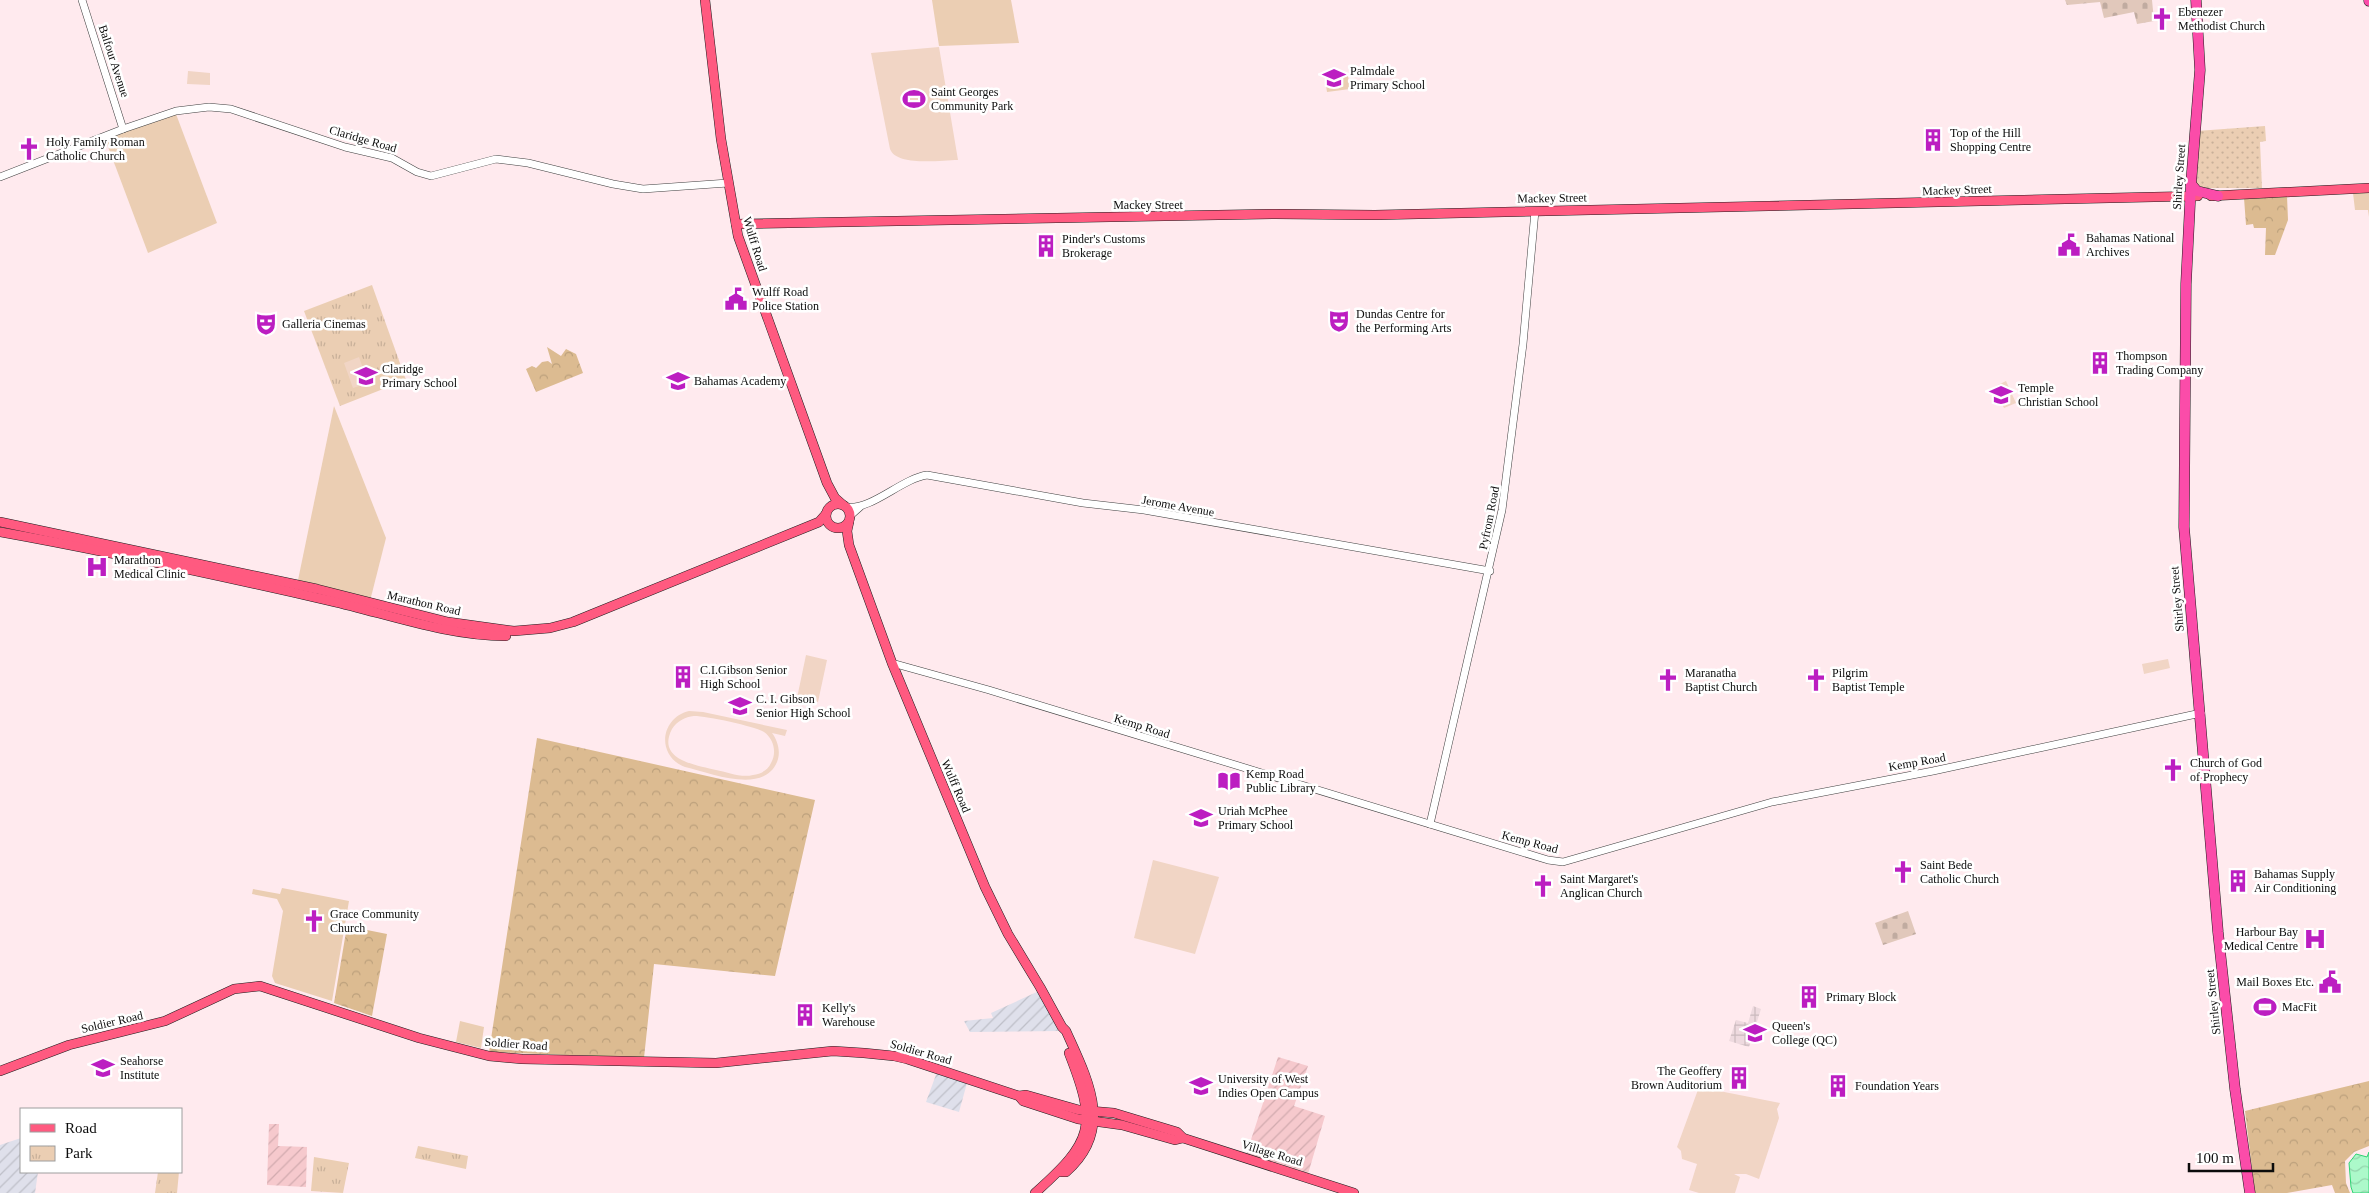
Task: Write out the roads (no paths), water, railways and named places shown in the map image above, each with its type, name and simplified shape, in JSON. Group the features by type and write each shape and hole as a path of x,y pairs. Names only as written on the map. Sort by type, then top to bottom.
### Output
{"highway":[{"name":"Shirley Street","path":"2196,0 2200,78 2190,184 2184,333 2184,527 2218,932 2235,1089 2250,1193"},
{"path":"2190,184 2197,191 2218,196"}],"main road":[{"name":"Wulff Road","path":"705,0 717,116 736,224 747,263 827,483 835,498 848,512 847,531 849,545 892,663 985,887 1008,934 1062,1028 1066,1031 1086,1078 1090,1116"},
{"name":"Mackey Street","path":"736,224 1535,211 2218,196 2369,188"},
{"name":"Wulff Road","path":"826,513 829,506 827,483"},
{"path":"831,506 848,512 844,528 831,527 827,522 826,513 831,506"},
{"name":"Marathon Road","path":"0,522 317,589 441,620 514,631 550,628 594,614 823,520 826,513"},
{"name":"Marathon Road","path":"0,532 283,590 450,629 486,635 509,636 545,634 566,629 807,531 822,526 831,527"},
{"name":"Wulff Road","path":"831,527 842,535 849,545"},
{"name":"Soldier Road","path":"0,1071 69,1045 165,1021 234,989 260,986 411,1035 489,1056 522,1059 709,1063 760,1060 833,1051 864,1053 894,1056 1019,1096 1026,1095 1090,1116"},
{"name":"Village Road","path":"1090,1116 1114,1114 1177,1132 1183,1138 1354,1193"},
{"path":"1036,1193 1060,1172 1066,1172 1080,1158 1091,1138 1090,1116"}],"street":[{"name":"Balfour Avenue","path":"82,0 123,129"},
{"name":"Claridge Road","path":"0,177 123,129 178,111 210,107 232,109 250,114 346,147 392,158 418,172 431,176 485,161 504,159 643,189 728,183"},
{"name":"Pyfrom Road","path":"1430,824 1490,571 1508,476 1535,211"},
{"name":"Jerome Avenue","path":"848,512 917,477 927,476 1083,503 1144,510 1490,571"},
{"name":"Kemp Road","path":"892,663 998,693 1548,860 1571,861 1716,816 1772,802 1933,771 2201,713"}],"water":[{"path":"2369,1152 2369,1193 2353,1193 2349,1163 2356,1154 2367,1157"}],"place":[{"name":"Ebenezer Methodist Church","path":"2162,19"},
{"name":"Palmdale Primary School","path":"1334,78"},
{"name":"Saint Georges Community Park","path":"914,99"},
{"name":"Top of the Hill Shopping Centre","path":"1933,140"},
{"name":"Holy Family Roman Catholic Church","path":"29,149"},
{"name":"Bahamas National Archives","path":"2069,245"},
{"name":"Pinder's Customs Brokerage","path":"1046,246"},
{"name":"Wulff Road Police Station","path":"736,299"},
{"name":"Dundas Centre for the Performing Arts","path":"1339,321"},
{"name":"Galleria Cinemas","path":"266,324"},
{"name":"Thompson Trading Company","path":"2100,363"},
{"name":"Claridge Primary School","path":"366,376"},
{"name":"Bahamas Academy","path":"678,381"},
{"name":"Temple Christian School","path":"2001,395"},
{"name":"Marathon Medical Clinic","path":"97,567"},
{"name":"C.I.Gibson Senior High School","path":"683,677"},
{"name":"Maranatha Baptist Church","path":"1668,680"},
{"name":"Pilgrim Baptist Temple","path":"1816,680"},
{"name":"C. I. Gibson Senior High School","path":"740,706"},
{"name":"Church of God of Prophecy","path":"2173,770"},
{"name":"Kemp Road Public Library","path":"1229,781"},
{"name":"Uriah McPhee Primary School","path":"1201,818"},
{"name":"Saint Bede Catholic Church","path":"1903,872"},
{"name":"Bahamas Supply Air Conditioning","path":"2238,881"},
{"name":"Saint Margaret's Anglican Church","path":"1543,886"},
{"name":"Grace Community Church","path":"314,921"},
{"name":"Harbour Bay Medical Centre","path":"2315,939"},
{"name":"Mail Boxes Etc.","path":"2330,982"},
{"name":"Primary Block","path":"1809,997"},
{"name":"MacFit","path":"2265,1007"},
{"name":"Kelly's Warehouse","path":"805,1015"},
{"name":"Queen's College (QC)","path":"1755,1033"},
{"name":"Seahorse Institute","path":"103,1068"},
{"name":"The Geoffery Brown Auditorium","path":"1739,1078"},
{"name":"University of West Indies Open Campus","path":"1201,1086"},
{"name":"Foundation Years","path":"1838,1086"}]}
